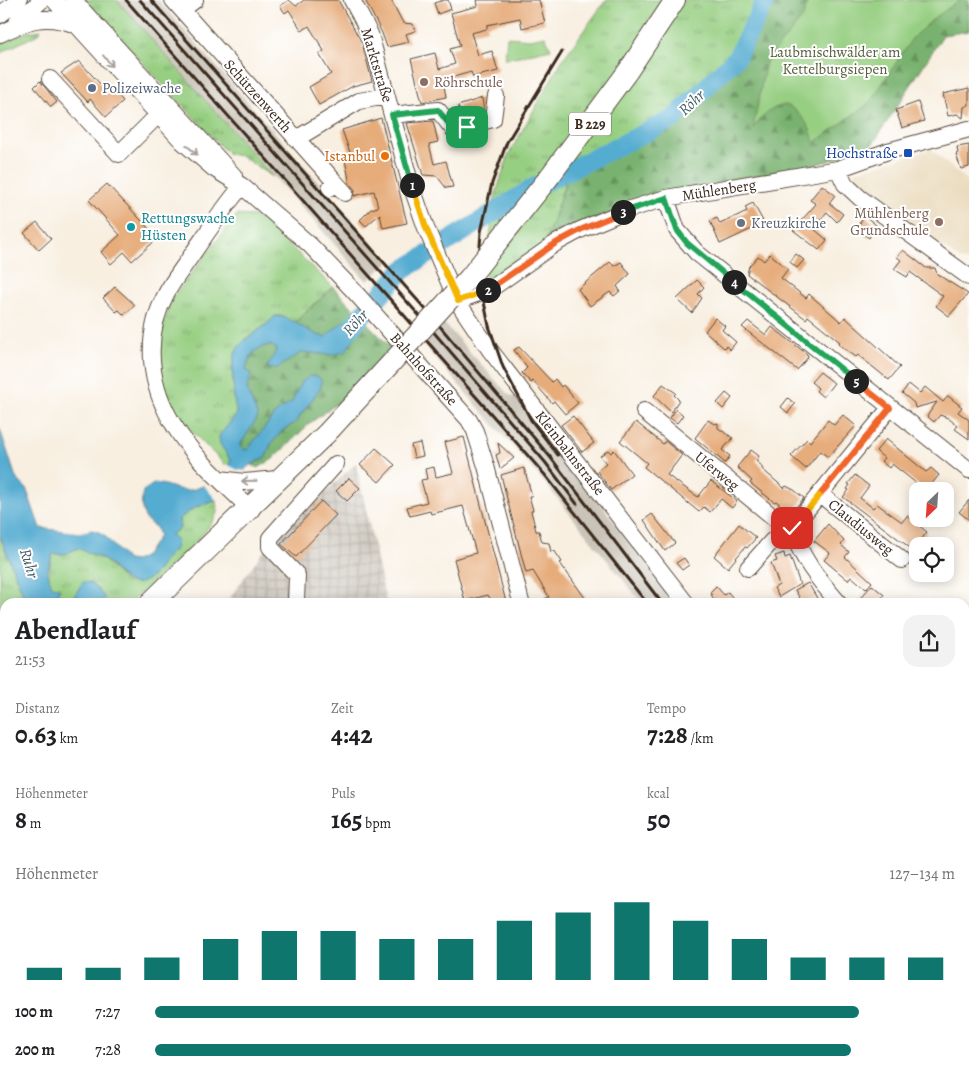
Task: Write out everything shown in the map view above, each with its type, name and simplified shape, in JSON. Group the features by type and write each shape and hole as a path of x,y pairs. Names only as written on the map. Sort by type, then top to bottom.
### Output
{"highway":[{"path":"156,598 249,508"}],"main road":[{"name":"B 229","path":"249,508 354,405 469,278 572,147 628,71 675,0"}],"street":[{"path":"4,9 19,0"},
{"path":"4,32 42,0"},
{"name":"Bahnhofstraße","path":"54,0 76,25 163,110"},
{"name":"Bahnhofstraße","path":"73,0 163,110 183,142 213,168 242,186 310,245 353,290 469,420 475,430 520,598"},
{"path":"177,5 195,0"},
{"name":"Marktstraße","path":"352,0 370,34 410,182 426,228 458,301"},
{"name":"Schützenwerth","path":"177,5 296,139 359,101 387,96"},
{"path":"4,32 41,18 58,19 76,25"},
{"path":"50,79 119,154 163,110"},
{"path":"392,115 438,110 453,129 467,127 493,119 496,96"},
{"name":"Mühlenberg","path":"458,301 492,288 556,243 580,230 627,210 666,198 838,169 888,152 969,129"},
{"path":"296,139 337,188"},
{"path":"838,169 845,184 860,198 969,277"},
{"path":"242,186 171,286 156,321 151,355 154,381 161,403 175,428 196,455 249,508"},
{"path":"666,198 677,230 697,253 969,470"},
{"name":"Kleinbahnstraße","path":"458,301 490,350 683,598"},
{"path":"748,568 772,541 792,528 821,495 890,408"},
{"name":"Uferweg","path":"644,411 778,521 792,528"},
{"path":"296,598 297,575 270,547 270,538 336,464"},
{"path":"220,479 244,482 278,479"},
{"name":"Claudiusweg","path":"821,495 902,560"},
{"path":"792,528 801,554 814,574 835,598"}],"shaded area":[{"path":"117,0 158,0 389,262 367,281"},
{"name":"Mühlenberg Grundschule","path":"931,149 969,183 969,262 961,260 856,184 853,176 856,171"},
{"path":"430,308 508,394 522,401 673,598 638,598 544,482 408,327"},
{"path":"356,463 385,598 230,598 261,554"}],"green space":[{"path":"84,0 117,0 273,177 241,156 228,154"},
{"path":"606,0 770,0 738,60 674,122 571,166 545,243 485,280 495,196 509,154 561,62"},
{"path":"770,0 969,0 969,31 943,35 869,150 817,164 667,193 545,243 571,166 674,122 738,60"},
{"name":"Laubmischwälder am Kettelburgsiepen","path":"808,0 961,0 937,16 913,37 873,98 864,107 814,143 805,121 787,105 777,107 767,113 753,129 766,62 803,17"},
{"path":"41,30 38,34 0,53 0,44 26,32"},
{"path":"545,36 551,49 505,59 507,37 530,39"},
{"path":"237,215 255,216 265,222 333,287 294,323 283,316 275,316 239,347 233,365 234,397 237,414 219,436 221,444 231,461 227,467 171,410 160,374 159,337 172,298"},
{"path":"333,287 391,348 339,402 310,423 273,459 258,468 252,465 266,457 271,444 283,430 295,423 321,387 301,382 293,402 276,413 247,450 243,449 240,445 258,417 247,390 251,373 246,370 249,360 256,350 270,345 277,349 275,369 302,352 330,355 363,326 354,312 326,337 318,336 294,323"},
{"path":"215,501 217,511 210,525 178,560 136,598 63,598 57,594 50,584 49,567 53,554 65,554 78,548 104,560 126,582 152,577 167,555 171,534 180,529 179,519 196,507"},
{"path":"0,536 24,598 0,598"}],"water":[{"name":"Ruhr","path":"354,312 363,325 345,352 330,355 302,352 276,369 267,368 277,349 270,345 260,348 253,353 246,370 251,373 247,390 258,417 240,445 243,449 247,450 276,413 292,402 301,382 310,376 316,376 321,379 321,387 295,423 283,430 271,444 266,457 247,467 224,498 196,507 179,519 180,529 171,534 177,540 175,550 168,556 154,575 135,584 129,582 103,559 78,548 65,554 53,554 47,571 52,586 60,588 57,595 63,598 24,598 0,536 0,429 16,478 26,488 40,528 79,533 92,530 102,533 127,560 136,561 146,555 159,536 156,527 147,521 143,512 143,491 155,483 182,490 203,486 214,480 231,461 220,444 219,436 237,414 234,397 233,365 235,355 244,341 275,316 288,319 325,337"},
{"path":"83,582 91,583 105,597 104,598 73,598"}],"pier":[{"path":"226,464 238,470 246,471 240,487 225,501 218,502 202,483 209,481"}],"building":[{"path":"289,0 296,6 304,0 338,0 362,43 372,81 353,86 319,105 309,87 331,74 319,54 324,51 309,26 302,31 289,10 285,13 280,6"},
{"path":"365,0 391,0 403,23 413,24 415,31 406,34 409,42 387,47"},
{"path":"448,0 451,9 438,14 434,3"},
{"path":"477,0 539,0 545,23 522,28 520,18 487,25 487,29 471,33 478,55 492,51 498,71 473,77 471,72 443,80 446,97 422,102 411,59 435,53 439,69 455,64 450,49 460,46 451,13 478,6"},
{"name":"Polizeiwache","path":"79,61 103,87 105,85 109,89 111,88 123,101 106,117 90,99 88,102 61,73"},
{"path":"40,81 57,102 51,107 34,87"},
{"path":"969,88 969,105 964,107 963,118 957,114 948,116 943,94"},
{"path":"482,98 484,111 462,116 458,106"},
{"path":"918,102 924,121 902,128 896,110"},
{"path":"381,118 407,223 383,228 380,214 366,226 360,220 371,209 378,207 374,191 354,196 355,190 350,184 345,160 352,158 342,130"},
{"path":"433,121 438,142 429,144 434,164 446,161 453,187 446,188 437,176 423,175 407,123"},
{"path":"969,145 969,167 961,169 956,154 958,153 957,147"},
{"name":"Rettungswache Hüsten","path":"107,184 158,238 132,261 124,252 111,264 101,252 120,235 89,200"},
{"path":"822,185 835,195 829,203 843,214 837,222 827,212 813,228 827,240 819,250 793,230 816,204 810,200"},
{"name":"Kreuzkirche","path":"753,203 763,221 755,225 756,227 720,244 710,221 717,218 720,224 747,211 745,207"},
{"path":"865,216 876,225 869,238 856,228"},
{"path":"37,222 51,239 39,250 24,233"},
{"path":"903,250 926,268 935,268 937,274 968,294 949,316 936,306 943,296 910,272 907,277 894,269 901,260 897,257"},
{"path":"770,254 788,269 781,278 806,298 809,294 841,322 845,317 900,367 889,380 858,355 856,357 838,344 840,342 808,316 806,319 747,274 749,266 758,256 764,261"},
{"path":"796,254 804,260 797,268 790,262"},
{"path":"610,262 614,266 621,262 630,274 617,286 620,291 614,296 610,292 590,306 578,289"},
{"path":"697,280 704,287 698,294 702,298 692,313 677,299"},
{"path":"115,287 135,305 124,315 119,310 116,312 103,298"},
{"path":"715,318 725,326 722,330 736,342 730,350 726,346 724,348 705,331"},
{"path":"748,321 766,335 772,327 807,354 808,357 797,370 742,327"},
{"path":"519,347 552,382 555,379 561,387 563,385 578,403 565,414 554,401 552,403 533,381 531,383 522,373 527,368 514,350"},
{"path":"820,372 834,383 823,397 816,391 818,388 811,382"},
{"path":"663,384 676,393 674,395 679,400 671,412 654,396"},
{"path":"909,384 920,393 925,387 943,402 948,396 962,407 958,412 969,420 969,439 955,429 958,426 948,418 940,415 934,422 927,416 937,402 915,408 914,403 902,393"},
{"path":"726,393 732,398 723,409 717,403"},
{"path":"788,398 795,404 788,413 781,407"},
{"path":"676,409 683,415 677,423 670,418"},
{"path":"843,415 856,426 828,457 820,451 806,469 791,456 807,439 810,442 828,420 834,425"},
{"path":"573,416 594,443 582,452 561,425"},
{"path":"708,420 714,424 718,423 718,428 733,438 722,450 730,456 725,463 695,438"},
{"path":"636,422 663,444 665,441 682,455 667,475 698,497 711,481 737,501 732,508 721,499 710,512 704,507 699,512 644,467 647,463 620,441"},
{"path":"464,437 505,598 490,598 488,595 476,598 464,598 454,559 476,553 463,506 431,514 430,511 410,516 407,507 427,502 421,480 427,479 425,469 434,467 436,477 453,473 445,442"},
{"path":"886,439 926,472 931,468 939,475 933,482 915,482 892,464 889,468 881,461 884,458 876,451"},
{"path":"420,443 423,456 414,458 411,445"},
{"path":"498,443 514,458 500,469 496,455 500,453"},
{"path":"376,448 395,465 379,482 360,465"},
{"path":"608,450 611,453 614,450 632,474 611,490 597,471 606,463 600,456"},
{"path":"751,450 759,456 756,461 762,466 762,469 784,488 786,486 794,490 804,498 792,512 785,505 783,507 776,501 774,502 750,483 752,481 737,467"},
{"path":"524,468 532,496 529,496 536,531 539,531 542,542 549,543 551,552 554,550 562,562 560,563 585,598 547,598 549,597 533,571 526,573 501,475"},
{"path":"855,475 869,486 860,498 873,508 877,504 902,522 907,516 909,518 909,528 922,528 927,532 923,537 909,537 909,547 843,497 849,490 847,489 850,485 848,484"},
{"path":"349,478 360,488 347,501 336,491"},
{"path":"969,500 969,520 959,512"},
{"path":"321,501 336,515 296,557 281,544"},
{"path":"652,514 675,543 665,551 644,520"},
{"path":"739,524 756,538 747,548 745,547 728,568 714,556"},
{"path":"828,524 844,541 841,545 849,552 845,557 872,582 866,589 851,576 848,580 824,560 830,553 814,541"},
{"path":"784,553 785,558 790,556 800,584 779,597 774,588 779,585 771,563 777,561 775,556"},
{"path":"684,558 689,565 682,570 676,563"},
{"path":"808,583 817,598 800,598 795,590"},
{"path":"872,585 884,595 881,598 861,598"},
{"path":"716,586 724,595 728,592 733,598 713,598 710,592"}],"waterway":[{"name":"Röhr","path":"342,337 403,270 531,189 673,119 736,58 766,0"}],"railway":[{"path":"126,0 545,475 643,598"},
{"path":"140,0 425,322 545,462 577,504"},
{"path":"151,0 427,311 551,458 658,598"},
{"path":"558,455 531,420 503,367 489,326 478,273 481,232 492,183 507,142 562,52"}],"place":[{"name":"Röhrschule","path":"424,82"},
{"name":"Polizeiwache","path":"92,88"},
{"name":"Hochstraße","path":"908,153"},
{"name":"Istanbul","path":"385,156"},
{"name":"Mühlenberg Grundschule","path":"939,222"},
{"name":"Kreuzkirche","path":"741,223"},
{"name":"Rettungswache Hüsten","path":"131,227"}],"route":[{"path":"467,127 453,129 438,110 392,115 410,182 426,228 458,301 492,288 556,243 580,230 627,210 666,198 677,230 697,253 890,408 821,495 792,528"}]}
